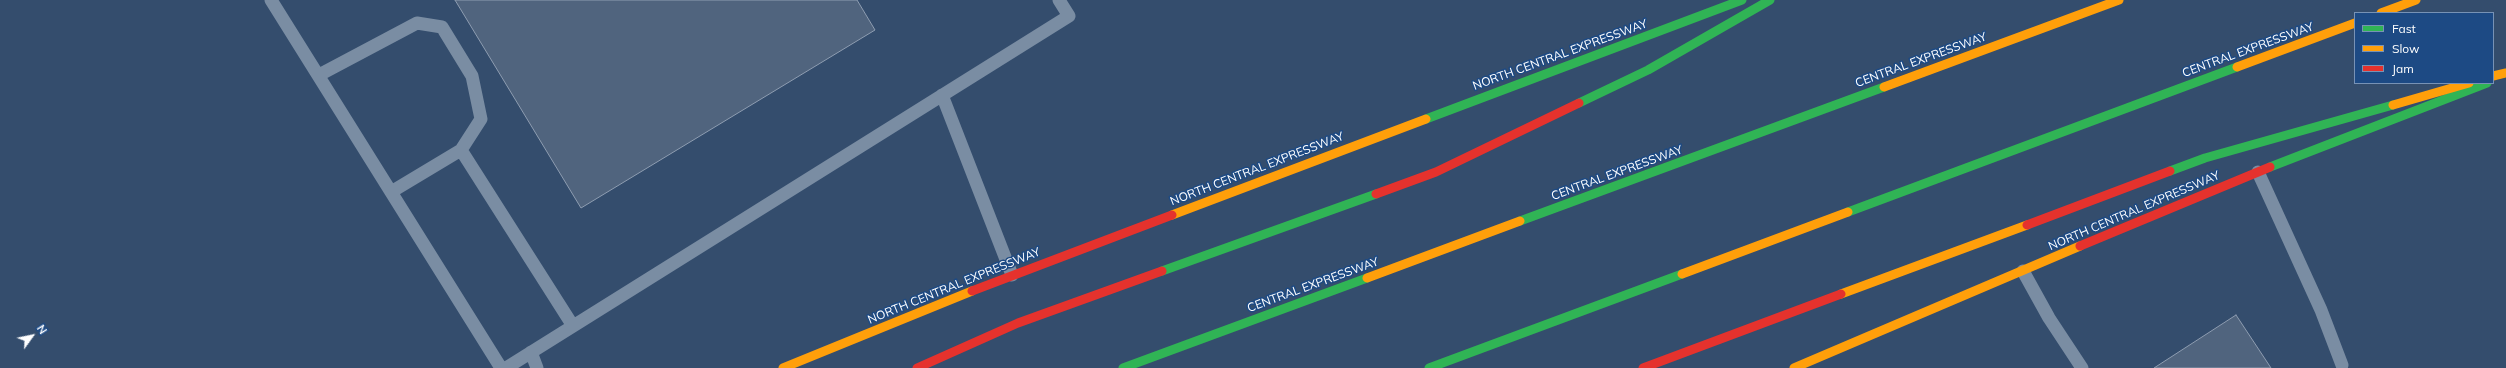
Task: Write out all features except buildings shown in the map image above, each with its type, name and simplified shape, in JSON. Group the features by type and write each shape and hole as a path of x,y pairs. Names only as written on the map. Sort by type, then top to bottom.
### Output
{"main road":[{"name":"NORTH CENTRAL EXPRESSWAY","path":"783,368 1012,275 1742,0"},
{"path":"917,368 1018,323 1436,172 1648,70 1770,0"},
{"name":"CENTRAL EXPRESSWAY","path":"1123,368 2119,0"},
{"path":"2384,12 2416,0"},
{"name":"CENTRAL EXPRESSWAY","path":"1429,368 2354,23"},
{"path":"2494,76 2506,72"},
{"path":"2494,81 2506,76"},
{"path":"1642,368 2205,158 2465,84"},
{"name":"NORTH CENTRAL EXPRESSWAY","path":"1794,368 2258,172 2484,84"}],"lane":[{"path":"271,0 501,368"},
{"path":"506,368 1069,16 1059,0"},
{"path":"319,75 417,23 442,26 472,76 481,119 461,150 391,192"},
{"path":"942,96 1012,275"},
{"path":"461,150 573,326"},
{"path":"2258,172 2321,310 2342,365"},
{"path":"2023,271 2049,318 2082,368"},
{"path":"531,352 537,368"}],"traffic: fast":[{"path":"1426,119 1742,0"},
{"path":"1579,103 1648,70 1770,0"},
{"path":"1848,212 2237,67"},
{"path":"2270,167 2484,84"},
{"path":"1520,221 1884,87"},
{"path":"2170,171 2205,158 2393,105"},
{"path":"1162,271 1376,194"},
{"path":"1429,368 1682,274"},
{"path":"1123,368 1367,278"}],"traffic: slow":[{"path":"1884,87 2119,0"},
{"path":"2384,12 2416,0"},
{"path":"2237,67 2354,23"},
{"path":"2494,76 2506,73"},
{"path":"2393,105 2466,84"},
{"path":"1172,215 1426,119"},
{"path":"1682,274 1848,212"},
{"path":"1367,278 1520,221"},
{"path":"1841,294 2027,225"},
{"path":"1794,368 2080,246"},
{"path":"783,368 972,291"}],"traffic: jam":[{"path":"1376,194 1436,172 1579,103"},
{"path":"2080,246 2270,167"},
{"path":"2027,225 2170,171"},
{"path":"972,291 1172,215"},
{"path":"917,368 1018,323 1162,271"},
{"path":"1643,368 1841,294"}]}
